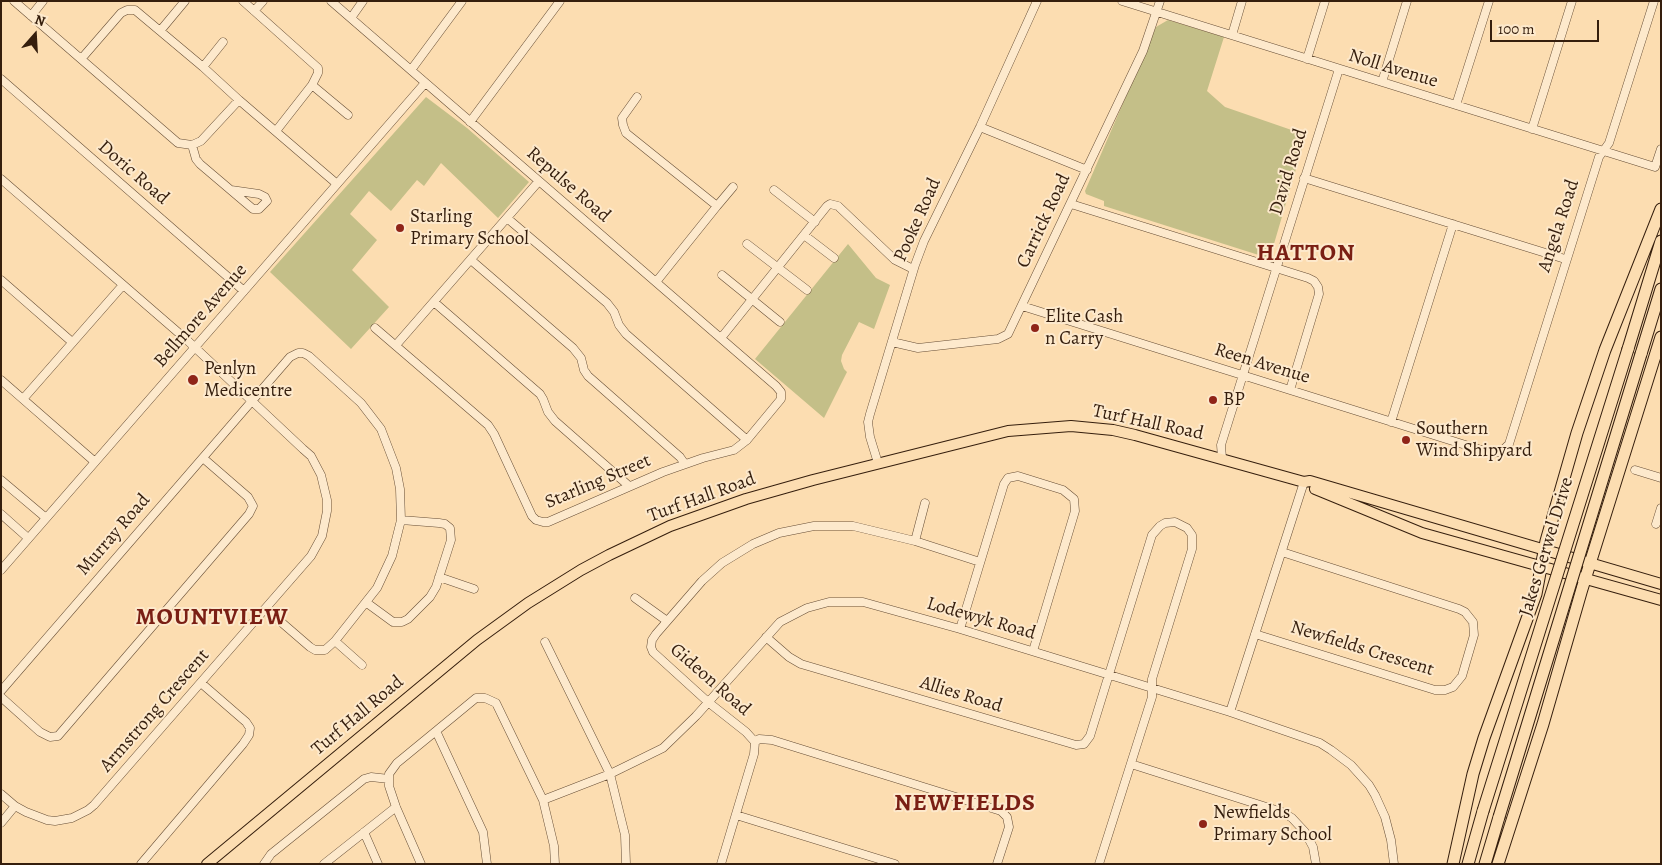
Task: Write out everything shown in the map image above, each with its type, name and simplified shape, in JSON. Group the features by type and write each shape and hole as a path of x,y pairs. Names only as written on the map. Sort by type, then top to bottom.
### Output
{"highway":[{"path":"1453,864 1473,774 1484,738 1536,594 1544,550 1562,482 1590,393 1642,252 1661,209"},
{"name":"Jakes Gerwel Drive","path":"1468,864 1661,241"},
{"name":"Jakes Gerwel Drive","path":"1485,864 1661,289"},
{"path":"1498,864 1543,724 1590,564 1661,337"}],"main road":[{"name":"Turf Hall Road","path":"207,864 477,640 508,616 554,586 639,540 707,513 813,480 994,433 1052,426 1113,430 1222,458 1304,482 1310,487 1422,533 1661,600"},
{"name":"Turf Hall Road","path":"1304,482 1310,481 1661,584"}],"street":[{"path":"14,1 176,141 184,145 192,145 204,138 239,100"},
{"path":"31,16 43,1"},
{"path":"160,31 185,1"},
{"path":"243,1 317,66 318,73 312,85 276,131"},
{"path":"254,11 263,1"},
{"name":"Repulse Road","path":"331,1 776,386 781,395"},
{"path":"351,18 363,1"},
{"path":"411,70 462,1"},
{"path":"470,122 560,1"},
{"name":"Pooke Road","path":"878,463 870,437 868,422 913,269 1037,1"},
{"name":"Noll Avenue","path":"1122,1 1655,167 1661,150"},
{"name":"Carrick Road","path":"892,342 918,348 998,340 1006,336 1010,331 1143,51 1160,1"},
{"path":"1232,36 1242,1"},
{"path":"1307,59 1325,1"},
{"path":"1382,82 1407,1"},
{"path":"1456,105 1489,1"},
{"path":"1532,129 1572,1"},
{"name":"Angela Road","path":"1492,453 1501,452 1509,444 1599,157 1609,143 1654,1"},
{"path":"82,58 122,13 127,10 137,11 337,184"},
{"path":"203,67 223,42"},
{"name":"David Road","path":"1222,458 1221,445 1339,69"},
{"name":"Doric Road","path":"1,79 244,290"},
{"name":"Bellmore Avenue","path":"1,570 425,83"},
{"path":"312,85 348,115"},
{"path":"637,97 622,118 626,133 717,206"},
{"path":"980,126 1087,170"},
{"path":"192,145 197,161 231,190"},
{"path":"1304,178 1566,258"},
{"name":"Armstrong Crescent","path":"1,179 195,347 310,456 321,475 327,500 325,527 316,548 266,609 88,810 72,818 55,821 33,816 15,806 1,794"},
{"path":"396,345 539,181"},
{"path":"656,282 733,187"},
{"path":"774,190 815,222"},
{"path":"721,338 827,206 836,204 888,254 900,263 913,269"},
{"path":"1071,204 1312,279 1317,284 1319,290 1290,390"},
{"path":"507,218 607,304 614,312 619,325 626,334 747,440"},
{"path":"1392,422 1453,224"},
{"path":"804,235 834,258"},
{"path":"747,244 807,290"},
{"path":"471,260 573,348 581,358 584,370 588,376 680,457 685,464"},
{"path":"722,275 780,322"},
{"path":"1,280 72,342"},
{"path":"23,399 123,285"},
{"path":"434,302 540,394 551,416 629,486"},
{"name":"Reen Avenue","path":"1022,306 1492,453"},
{"name":"Starling Street","path":"375,328 488,425 532,516 540,522 548,522 629,486 685,464 734,450 747,440 780,401 781,395"},
{"name":"Murray Road","path":"1,690 251,401 290,357 298,353 309,356 361,403 381,429 396,468 400,489 401,520 395,546 387,568 378,588 335,641"},
{"path":"1,380 95,462"},
{"path":"1,697 40,732 50,737 58,736 249,514 252,506 248,497 203,458"},
{"path":"1635,470 1661,478"},
{"path":"960,629 1004,484 1008,478 1018,476 1063,490 1074,499 1075,510 1033,651"},
{"path":"1,480 46,518"},
{"path":"1230,712 1304,482"},
{"path":"915,541 925,503"},
{"path":"1656,524 1661,508"},
{"path":"1,514 28,538"},
{"path":"366,603 393,622 402,622 408,619 432,594 451,540 450,528 445,524 439,523 401,520"},
{"name":"Allies Road","path":"766,637 789,657 801,664 1076,745 1084,744 1090,736 1110,675 1152,535 1165,523 1179,523 1190,532 1193,544 1152,679 1152,697 1100,864"},
{"name":"Gideon Road","path":"720,864 754,754 755,742 746,732 708,702 653,652 651,647 652,640 667,621 702,581 722,563 754,544 779,533 814,526 853,526 915,541 980,562"},
{"name":"Newfields Crescent","path":"1255,634 1436,690 1445,690 1453,687 1462,676 1474,636 1473,622 1465,612 1282,552"},
{"path":"439,577 474,589"},
{"path":"635,598 667,621"},
{"name":"Lodewyk Road","path":"543,800 610,774 663,748 708,702 780,622 807,608 828,602 862,602 1033,651 1230,712 1320,743 1351,765 1369,785 1381,806 1391,840 1394,864"},
{"path":"266,609 310,647 316,650 325,650 335,641 362,665"},
{"path":"545,642 610,774 625,836 626,864"},
{"path":"141,864 244,744 249,735 250,728 246,722 201,683"},
{"path":"421,864 396,807 389,786 390,774 397,763 476,698 485,698 496,703 543,800 554,846 554,864"},
{"path":"436,732 483,832 487,864"},
{"path":"755,742 759,739 772,740 1001,811 1007,817 1009,827 997,864"},
{"path":"1131,764 1282,812 1292,818 1305,832 1313,847 1316,864"},
{"path":"264,864 271,854 364,778 389,779"},
{"path":"1,823 15,806"},
{"path":"324,864 396,807"},
{"path":"736,814 895,864"},
{"path":"364,832 378,864"}],"shaded area":[{"path":"1168,20 1224,37 1207,91 1225,107 1306,135 1271,254 1265,257 1104,206 1104,201 1086,194 1085,191 1156,27"},
{"name":"Starling Primary School","path":"426,97 467,128 529,182 498,218 441,163 424,186 417,180 391,211 369,191 350,214 377,240 352,270 389,307 351,349 270,272"},
{"path":"848,244 876,278 890,285 874,329 859,322 842,355 841,361 847,372 824,418 755,359"}],"place":[{"name":"Starling Primary School","path":"400,228"},
{"name":"Elite Cash n Carry","path":"1035,328"},
{"name":"Penlyn Medicentre","path":"193,380"},
{"name":"BP","path":"1213,400"},
{"name":"Southern Wind Shipyard","path":"1406,440"},
{"name":"Newfields Primary School","path":"1203,824"}],"district":[{"name":"HATTON","path":"1306,254"},
{"name":"MOUNTVIEW","path":"212,618"},
{"name":"NEWFIELDS","path":"965,804"}]}
